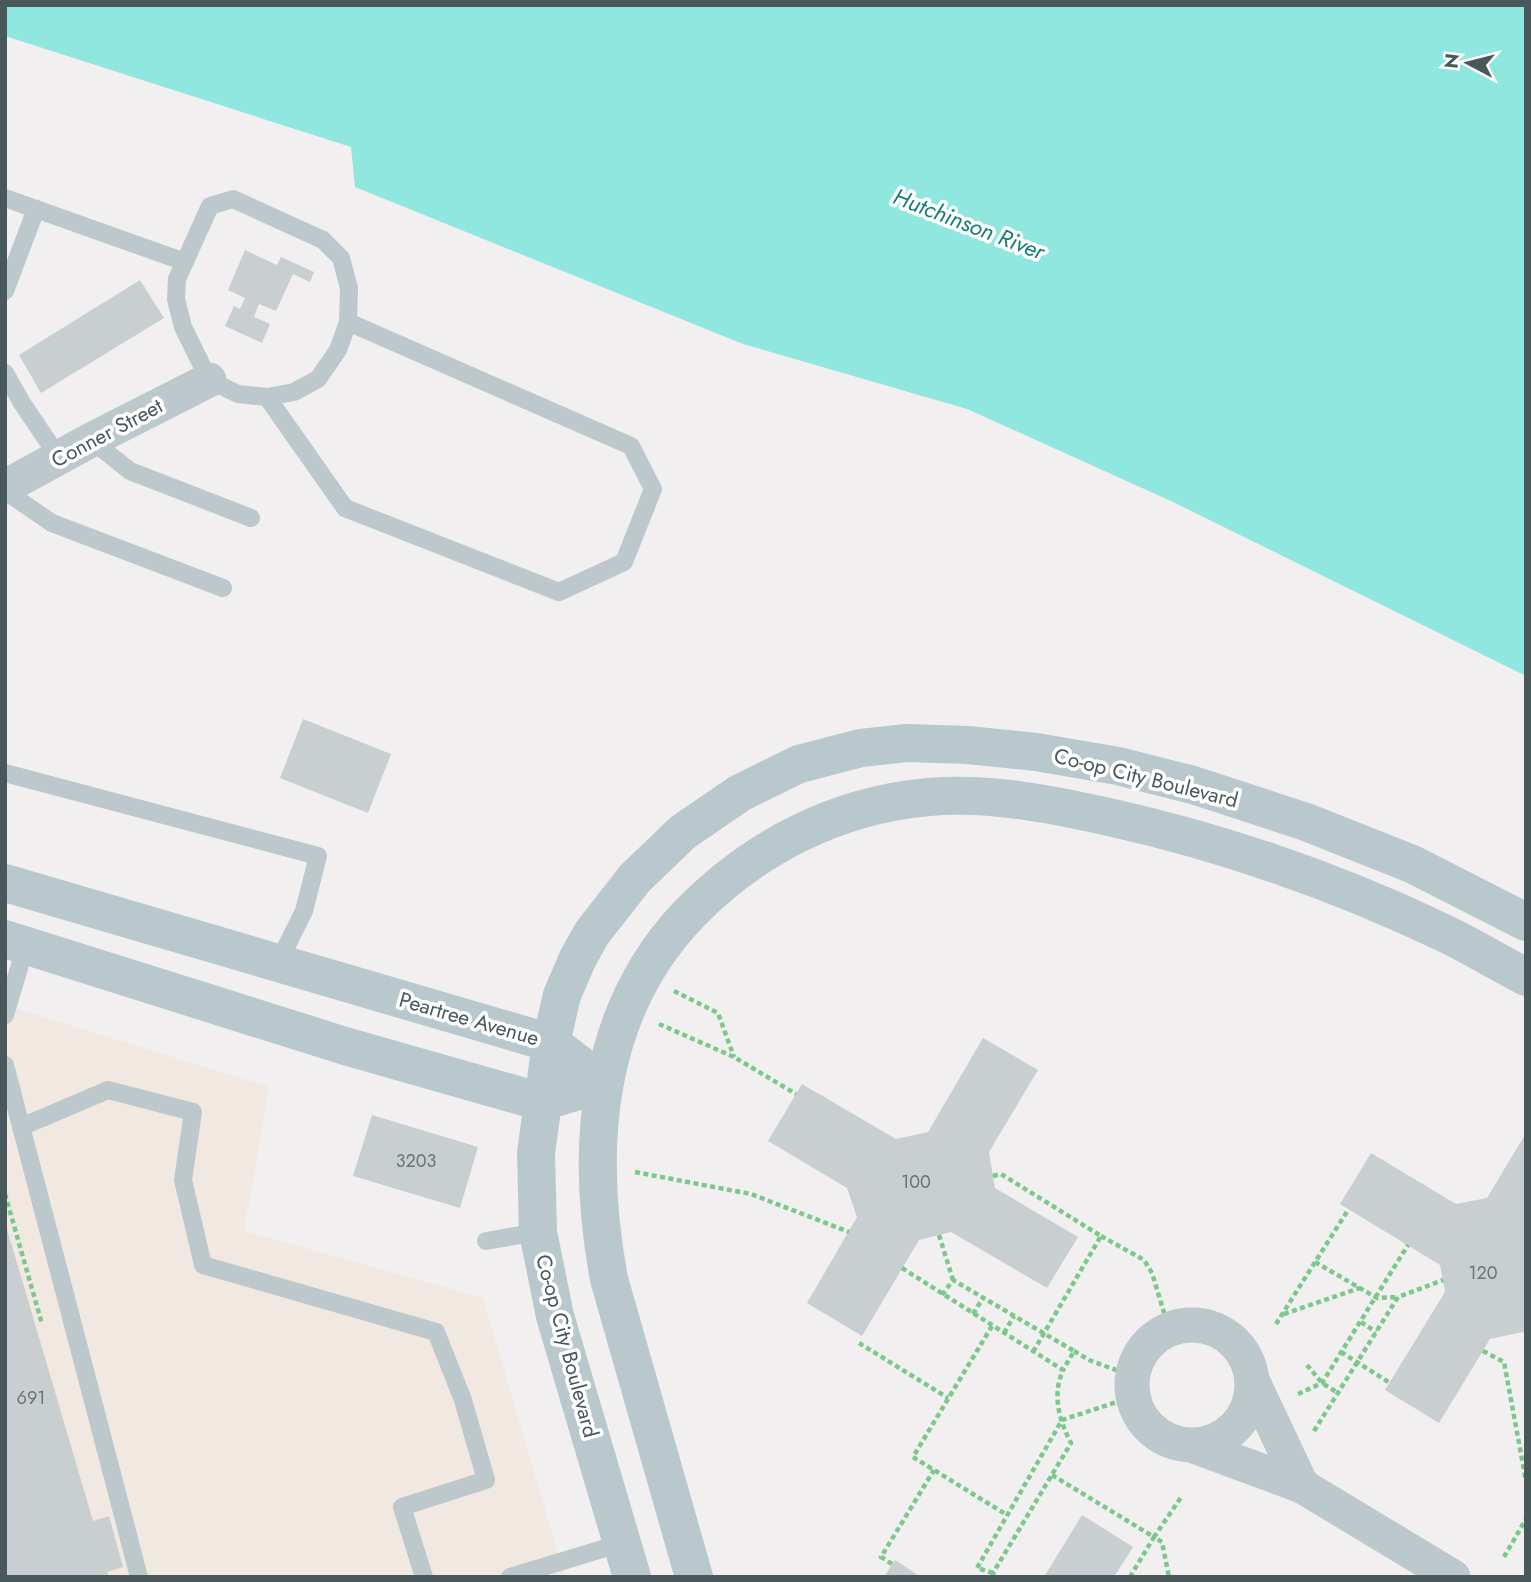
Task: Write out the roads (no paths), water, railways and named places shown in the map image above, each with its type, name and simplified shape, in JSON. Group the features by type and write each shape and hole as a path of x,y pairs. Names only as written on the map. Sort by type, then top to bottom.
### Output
{"main road":[{"name":"Co-op City Boulevard","path":"627,1560 555,1316 538,1232 536,1153 551,1043 562,995 578,958 592,933 635,878 683,832 740,793 799,764 860,748 907,743 968,745 1036,752 1118,766 1193,785 1306,822 1412,864 1526,922"},
{"path":"694,1577 612,1291 601,1238 597,1164 604,1083 616,1033 642,975 671,933 716,887 765,850 841,816 929,797 996,797 1056,805 1179,833 1246,853 1355,894 1447,934 1526,977"},
{"name":"Peartree Avenue","path":"5,883 551,1043 604,1083"},
{"path":"16,942 345,1046 542,1102 604,1083"},
{"path":"627,1560 678,1521"}],"street":[{"name":"Conner Street","path":"5,489 59,457 209,380"},
{"path":"1302,1486 1252,1380 1242,1352 1228,1336 1209,1327 1189,1324 1169,1329 1151,1340 1138,1356 1132,1386 1138,1413 1147,1427 1177,1444 1194,1446 1302,1486 1449,1576"},
{"path":"1194,1446 1210,1443 1226,1435 1239,1423 1251,1395 1252,1380"}],"lane":[{"path":"5,198 185,262"},
{"path":"233,199 323,240 341,258 349,288 348,322 338,350 318,379 294,392 267,397 238,394 209,380 183,327 176,299 177,279 210,206 233,199"},
{"path":"5,291 36,209"},
{"path":"267,397 345,508 559,592 624,562 653,489 631,446 348,322"},
{"path":"5,373 59,457"},
{"path":"91,440 130,471 251,518"},
{"path":"5,489 52,523 223,588"},
{"path":"5,773 318,856 304,911 278,963"},
{"path":"5,1015 16,942"},
{"path":"5,1065 139,1577"},
{"path":"21,1127 108,1090 193,1112 183,1180 203,1265 436,1332 463,1400 486,1480 402,1507 424,1577"},
{"path":"486,1241 538,1232"},
{"path":"510,1577 627,1560"}],"water":[{"name":"Hutchinson River","path":"5,5 1526,5 1526,676 1173,502 967,409 743,344 355,187 351,147 5,36"}]}
